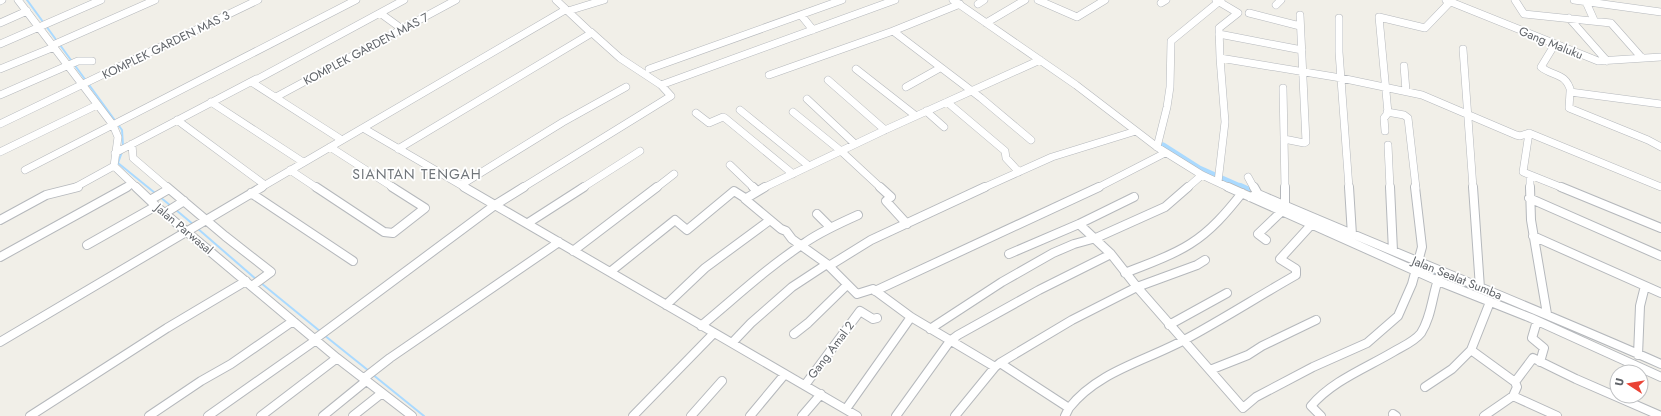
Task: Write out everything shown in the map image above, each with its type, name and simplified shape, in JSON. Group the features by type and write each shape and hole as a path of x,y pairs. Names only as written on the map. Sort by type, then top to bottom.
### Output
{"street":[{"path":"0,220 46,195 78,187 114,166 118,137 115,124 97,105 84,84 53,46 40,26 18,0"},
{"path":"0,44 101,0"},
{"path":"0,69 155,0"},
{"name":"KOMPLEK GARDEN MAS 3","path":"0,124 258,0"},
{"path":"25,170 356,0"},
{"path":"115,153 404,0"},
{"name":"KOMPLEK GARDEN MAS 7","path":"276,97 456,0"},
{"path":"208,416 495,205 671,96 661,85 620,58 556,0"},
{"path":"0,342 303,162 567,10 604,0"},
{"path":"649,69 842,0"},
{"path":"661,85 895,0"},
{"path":"986,23 1025,0"},
{"path":"1038,0 1077,17 1106,0"},
{"path":"1515,0 1524,14 1594,20 1611,23 1642,58"},
{"path":"1574,0 1661,12"},
{"path":"1157,147 1167,107 1170,87 1171,41 1218,1 1238,13 1221,26 1219,34 1225,122 1218,179"},
{"path":"1385,131 1384,118 1387,112 1386,87 1379,17 1425,28 1448,1"},
{"name":"Gang Maluku","path":"1448,1 1592,60 1607,61 1661,57"},
{"path":"769,75 893,31 956,2 1076,85 1165,153 1202,175 1218,179 1242,193 1283,208 1311,225 1347,235 1440,276 1490,302 1661,377"},
{"path":"1586,2 1594,20"},
{"path":"0,23 27,11"},
{"path":"380,13 402,29"},
{"path":"1250,13 1300,26"},
{"path":"801,15 813,30"},
{"path":"1284,138 1304,143 1306,142 1300,15"},
{"path":"1339,18 1347,235"},
{"path":"1569,18 1607,61"},
{"path":"893,31 971,91 1031,140"},
{"path":"398,149 591,32"},
{"path":"1219,34 1302,50"},
{"path":"1555,44 1541,67 1565,78 1569,84 1571,92 1569,108 1648,140 1661,147"},
{"path":"1463,49 1466,115 1480,288"},
{"path":"1220,58 1303,73 1341,78 1406,91 1422,96 1519,136 1529,134 1661,187"},
{"path":"745,198 885,130 1040,60"},
{"path":"0,95 78,61 92,61"},
{"path":"1404,66 1406,91"},
{"path":"856,68 916,116"},
{"path":"906,88 940,68"},
{"path":"256,79 253,83 342,140"},
{"path":"828,80 885,130"},
{"path":"461,185 563,122 626,86"},
{"path":"1266,240 1258,234 1283,208 1283,88"},
{"path":"1571,92 1661,104"},
{"path":"807,99 856,144"},
{"path":"211,102 303,162"},
{"path":"947,102 1005,151 1006,158 1019,172"},
{"path":"0,152 97,105"},
{"path":"740,110 809,166"},
{"path":"926,111 944,127"},
{"path":"793,112 841,151 890,197 886,201 907,224"},
{"path":"1079,224 1096,238 1111,254 1169,325 1184,340 1243,408 1261,394 1313,367 1362,346 1398,316 1410,290 1422,247 1408,118 1404,115 1387,112"},
{"path":"696,113 709,123 723,117 725,118 793,174"},
{"path":"177,120 265,185"},
{"path":"363,128 857,416"},
{"path":"732,343 751,323 792,287 858,247 1052,157 1136,131"},
{"path":"1529,134 1523,172 1661,228"},
{"path":"30,416 167,328 271,272 269,269 203,222 166,191 133,158 132,144"},
{"path":"1388,145 1393,252"},
{"path":"290,170 384,232 393,233 424,210 425,208 330,147"},
{"path":"528,223 640,152"},
{"path":"875,291 910,276 961,250 1118,179 1165,153"},
{"path":"730,165 757,191"},
{"name":"Jalan Parwasal","path":"114,166 132,184 254,282 294,321 316,338 337,358 366,378 382,393 412,416"},
{"path":"573,251 674,174"},
{"path":"930,329 1002,282 1053,253 1074,244 1096,238 1165,208 1202,175"},
{"path":"1248,176 1253,196"},
{"path":"1530,176 1533,236 1547,314"},
{"path":"0,257 132,184"},
{"path":"87,245 154,201 166,191"},
{"path":"610,272 674,220 687,230 734,191 745,198 781,229 786,231 788,236 828,265 859,295 870,289 875,291 930,329 950,341 998,365 1067,412 1076,399 1101,380 1129,364 1184,340 1296,275 1296,269 1280,258 1311,225"},
{"path":"251,193 353,261"},
{"path":"1125,273 1165,256 1196,240 1210,228 1242,193"},
{"path":"1009,254 1079,224 1134,197"},
{"path":"1530,198 1661,256"},
{"path":"168,212 181,203"},
{"name":"Jalan Sealat Sumba","path":"1283,208 1347,235 1393,252 1416,266"},
{"path":"817,214 829,226 828,229"},
{"path":"701,326 801,245 828,229 858,215"},
{"path":"666,305 706,268 770,220"},
{"path":"1533,236 1661,292"},
{"path":"323,416 366,378 375,368 559,242"},
{"path":"896,416 950,341 962,332 1039,290 1111,254"},
{"path":"955,416 998,365 1072,320 1137,287 1190,268 1205,260"},
{"path":"1321,416 1311,406 1318,398 1414,340 1420,334 1426,322 1440,276"},
{"name":"Jalan Sealat Sumba","path":"1440,276 1480,288 1547,314 1661,364"},
{"path":"794,334 847,285"},
{"path":"1638,355 1640,306 1645,286"},
{"path":"1169,325 1227,293"},
{"path":"1425,387 1452,369 1471,350 1490,302"},
{"name":"Gang Amal 2","path":"805,385 860,311 873,319 877,318"},
{"path":"846,409 911,317"},
{"path":"1210,370 1248,355 1262,346 1316,320"},
{"path":"149,416 231,364 294,321"},
{"path":"1536,321 1532,338 1544,348 1540,362"},
{"path":"633,416 714,333"},
{"path":"1471,350 1515,382 1517,387 1513,396 1484,416"},
{"path":"261,416 337,358"},
{"path":"1515,382 1533,358 1661,416"},
{"path":"750,416 785,374"},
{"path":"691,416 722,381"},
{"path":"353,416 382,393"},
{"path":"802,416 821,394"},
{"path":"1513,396 1557,416"}],"waterway":[{"path":"27,0 57,41"},
{"path":"60,45 122,130 123,146"},
{"path":"1163,146 1199,169 1242,188"},
{"path":"122,152 118,163 155,193"},
{"path":"1240,187 1260,196"},
{"path":"160,197 171,206"},
{"path":"176,210 194,225"},
{"path":"197,228 257,280"},
{"path":"1399,258 1470,290"},
{"path":"261,283 321,332"},
{"path":"324,335 369,371"},
{"path":"372,374 424,416"}],"district":[{"name":"SIANTAN TENGAH","path":"417,174"}]}
